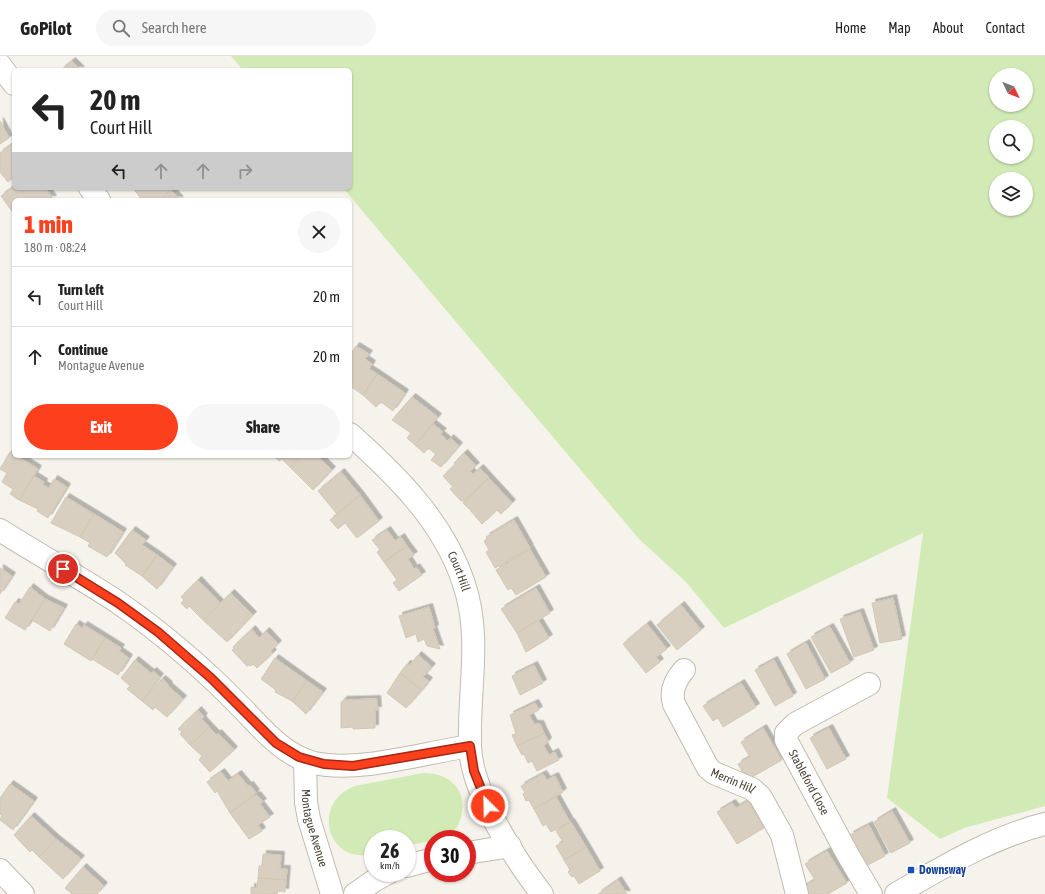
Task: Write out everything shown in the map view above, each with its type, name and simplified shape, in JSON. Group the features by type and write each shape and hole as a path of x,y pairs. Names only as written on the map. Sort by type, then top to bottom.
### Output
{"street":[{"path":"0,65 12,81"},
{"name":"Court Hill","path":"352,436 386,467 421,505 446,543 460,571 474,626 470,746 472,761 482,792 494,818 510,846 542,894"},
{"path":"0,530 100,592 143,621 211,678 276,743 292,754 305,760 331,766 353,766 470,746"},
{"name":"Merrin Hill","path":"684,670 678,678 673,690 674,704 708,768 714,773 755,791 760,796 782,835 796,894"},
{"name":"Stableford Close","path":"869,684 795,724 786,733 786,740 848,855 871,894"},
{"name":"Montague Avenue","path":"305,760 306,802 309,819 332,894"},
{"path":"896,894 993,842 1029,828 1045,824"},
{"path":"476,852 510,846"},
{"path":"0,870 23,894"},
{"path":"355,894 372,882"}],"green space":[{"path":"231,56 1045,56 1045,806 964,828 940,839 887,798 923,533 724,628 686,582 639,539 345,190 352,190 352,68 241,68"},
{"path":"423,773 439,775 447,778 453,783 461,795 461,817 457,827 454,830 424,830 424,842 416,844 416,830 364,830 364,855 357,855 344,850 335,842 330,830 329,817 333,805 341,794 355,786"}],"building":[{"path":"72,61 79,68 63,68"},
{"path":"0,121 9,138 0,144"},
{"path":"12,144 12,179 8,182 0,172 0,153"},
{"path":"12,188 12,190 47,190 52,198 12,198 12,211 1,196"},
{"path":"134,190 171,190 163,198 140,198"},
{"path":"171,190 178,198 163,198"},
{"path":"356,346 369,354 365,359 372,364 369,369 377,374 363,395 352,387 352,352"},
{"path":"377,374 405,393 393,411 381,402 376,407 363,395"},
{"path":"412,397 438,417 415,445 407,438 411,433 392,420"},
{"path":"433,424 443,432 440,434 448,441 450,438 459,446 441,467 431,460 436,454 428,448 424,453 415,445"},
{"path":"10,452 12,453 12,458 20,458 38,469 19,500 10,494 13,489 2,482 7,473 0,469"},
{"path":"464,453 476,466 470,471 473,474 480,468 489,478 464,501 461,501 450,489 453,487 443,476 455,465 454,463"},
{"path":"276,458 299,458 290,467 282,459 279,461"},
{"path":"299,458 320,458 332,470 313,490 290,467"},
{"path":"341,472 360,495 337,514 318,491"},
{"path":"34,476 44,482 43,485 49,488 54,479 67,487 48,518 37,511 38,509 19,500"},
{"path":"489,478 512,503 501,514 497,510 482,524 470,510 471,509 463,503"},
{"path":"360,495 379,521 357,538 345,523 338,529 330,520"},
{"path":"66,497 94,514 80,537 51,523"},
{"path":"94,514 123,532 107,557 88,546 90,543 80,537"},
{"path":"514,520 530,548 495,568 486,552 489,550 484,541 487,539 486,537"},
{"path":"132,530 146,540 142,545 157,555 142,576 125,565 126,564 115,553"},
{"path":"387,530 395,541 401,537 407,546 384,562 377,552 380,550 372,540"},
{"path":"407,546 414,555 408,559 414,569 416,567 422,575 399,591 393,583 397,580 384,562"},
{"path":"530,549 546,577 516,595 511,588 508,590 496,570"},
{"path":"157,555 173,567 157,589 142,576"},
{"path":"0,568 12,576 0,594"},
{"path":"198,580 220,603 203,620 189,606 187,609 181,603 184,600 181,597"},
{"path":"30,587 45,599 25,630 5,618 15,602 19,604"},
{"path":"536,588 550,613 517,633 501,609"},
{"path":"231,593 253,615 227,642 203,620"},
{"path":"893,598 902,639 880,643 872,603"},
{"path":"45,599 64,608 50,631 32,620"},
{"path":"681,605 701,630 677,650 657,625"},
{"path":"429,607 435,628 433,629 440,649 427,646 424,639 418,642 416,634 406,638 399,616"},
{"path":"860,612 874,650 854,657 840,619"},
{"path":"538,620 549,638 526,652 517,633"},
{"path":"76,624 82,628 84,625 105,638 91,661 64,644"},
{"path":"647,624 667,649 656,657 660,662 646,673 623,644"},
{"path":"830,627 850,663 831,673 811,637"},
{"path":"252,629 259,638 266,631 278,644 271,651 273,653 257,668 253,664 251,666 247,666 232,650 234,649 233,647"},
{"path":"105,638 121,648 119,651 129,658 118,675 92,659"},
{"path":"806,643 825,679 806,689 787,654"},
{"path":"418,655 432,667 423,677 429,681 422,690 400,673 407,664 410,665"},
{"path":"275,658 307,681 292,701 275,692 276,690 261,679"},
{"path":"135,660 151,673 153,671 160,677 142,701 127,689 130,686 121,678"},
{"path":"774,660 793,696 775,706 755,670"},
{"path":"534,665 543,683 520,695 512,676"},
{"path":"400,673 422,690 406,708 387,693"},
{"path":"162,679 183,699 167,717 155,707 153,710 142,701"},
{"path":"307,681 323,692 306,714 292,701"},
{"path":"741,683 756,707 723,727 718,718 713,721 703,706"},
{"path":"377,699 378,710 375,710 375,728 341,728 341,702 343,702 343,700"},
{"path":"535,703 539,710 529,715 534,724 540,724 544,733 517,746 512,735 516,734 510,715"},
{"path":"198,710 204,717 202,719 209,727 190,745 180,734 182,732 178,729"},
{"path":"209,727 217,735 218,733 234,750 210,772 199,760 202,756 190,745"},
{"path":"763,728 782,760 747,780 738,764 750,757 741,742"},
{"path":"829,728 846,759 827,769 810,738"},
{"path":"544,733 548,741 544,746 549,755 555,752 559,760 537,771 532,761 528,763 524,754 522,755 517,746"},
{"path":"221,772 228,781 238,774 256,793 230,813 217,791 215,793 207,782"},
{"path":"543,774 547,780 555,776 563,792 534,809 529,800 526,801 523,794 525,793 521,786"},
{"path":"10,784 34,801 13,830 0,820 2,815 0,814 0,798"},
{"path":"254,795 257,795 263,802 260,804 270,817 258,825 262,831 249,839 230,813"},
{"path":"556,797 570,822 551,832 546,824 543,826 534,809"},
{"path":"748,801 764,828 737,844 717,812 732,803 736,808"},
{"path":"892,811 910,843 891,853 874,822"},
{"path":"31,816 56,839 39,857 32,850 30,852 14,835"},
{"path":"571,822 586,847 564,860 556,846 563,842 556,831"},
{"path":"869,825 885,856 866,866 850,835"},
{"path":"56,839 81,859 63,879 39,857"},
{"path":"586,847 600,871 579,884 574,876 572,877 568,872 570,870 564,860"},
{"path":"827,851 847,883 828,894 806,894 802,888 815,880 805,864"},
{"path":"263,854 281,855 280,869 287,869 286,880 258,878 259,866 262,866"},
{"path":"83,867 104,886 97,894 72,894 65,888"},
{"path":"258,878 286,880 285,892 278,891 277,894 251,894 251,887 257,888"},
{"path":"618,880 627,894 598,894"}],"place":[{"name":"Downsway","path":"911,870"}],"route":[{"path":"63,569 118,603 164,637 196,664 240,705 270,737 292,754 310,762 331,766 353,766 470,746 470,754 474,771 488,806"}]}
